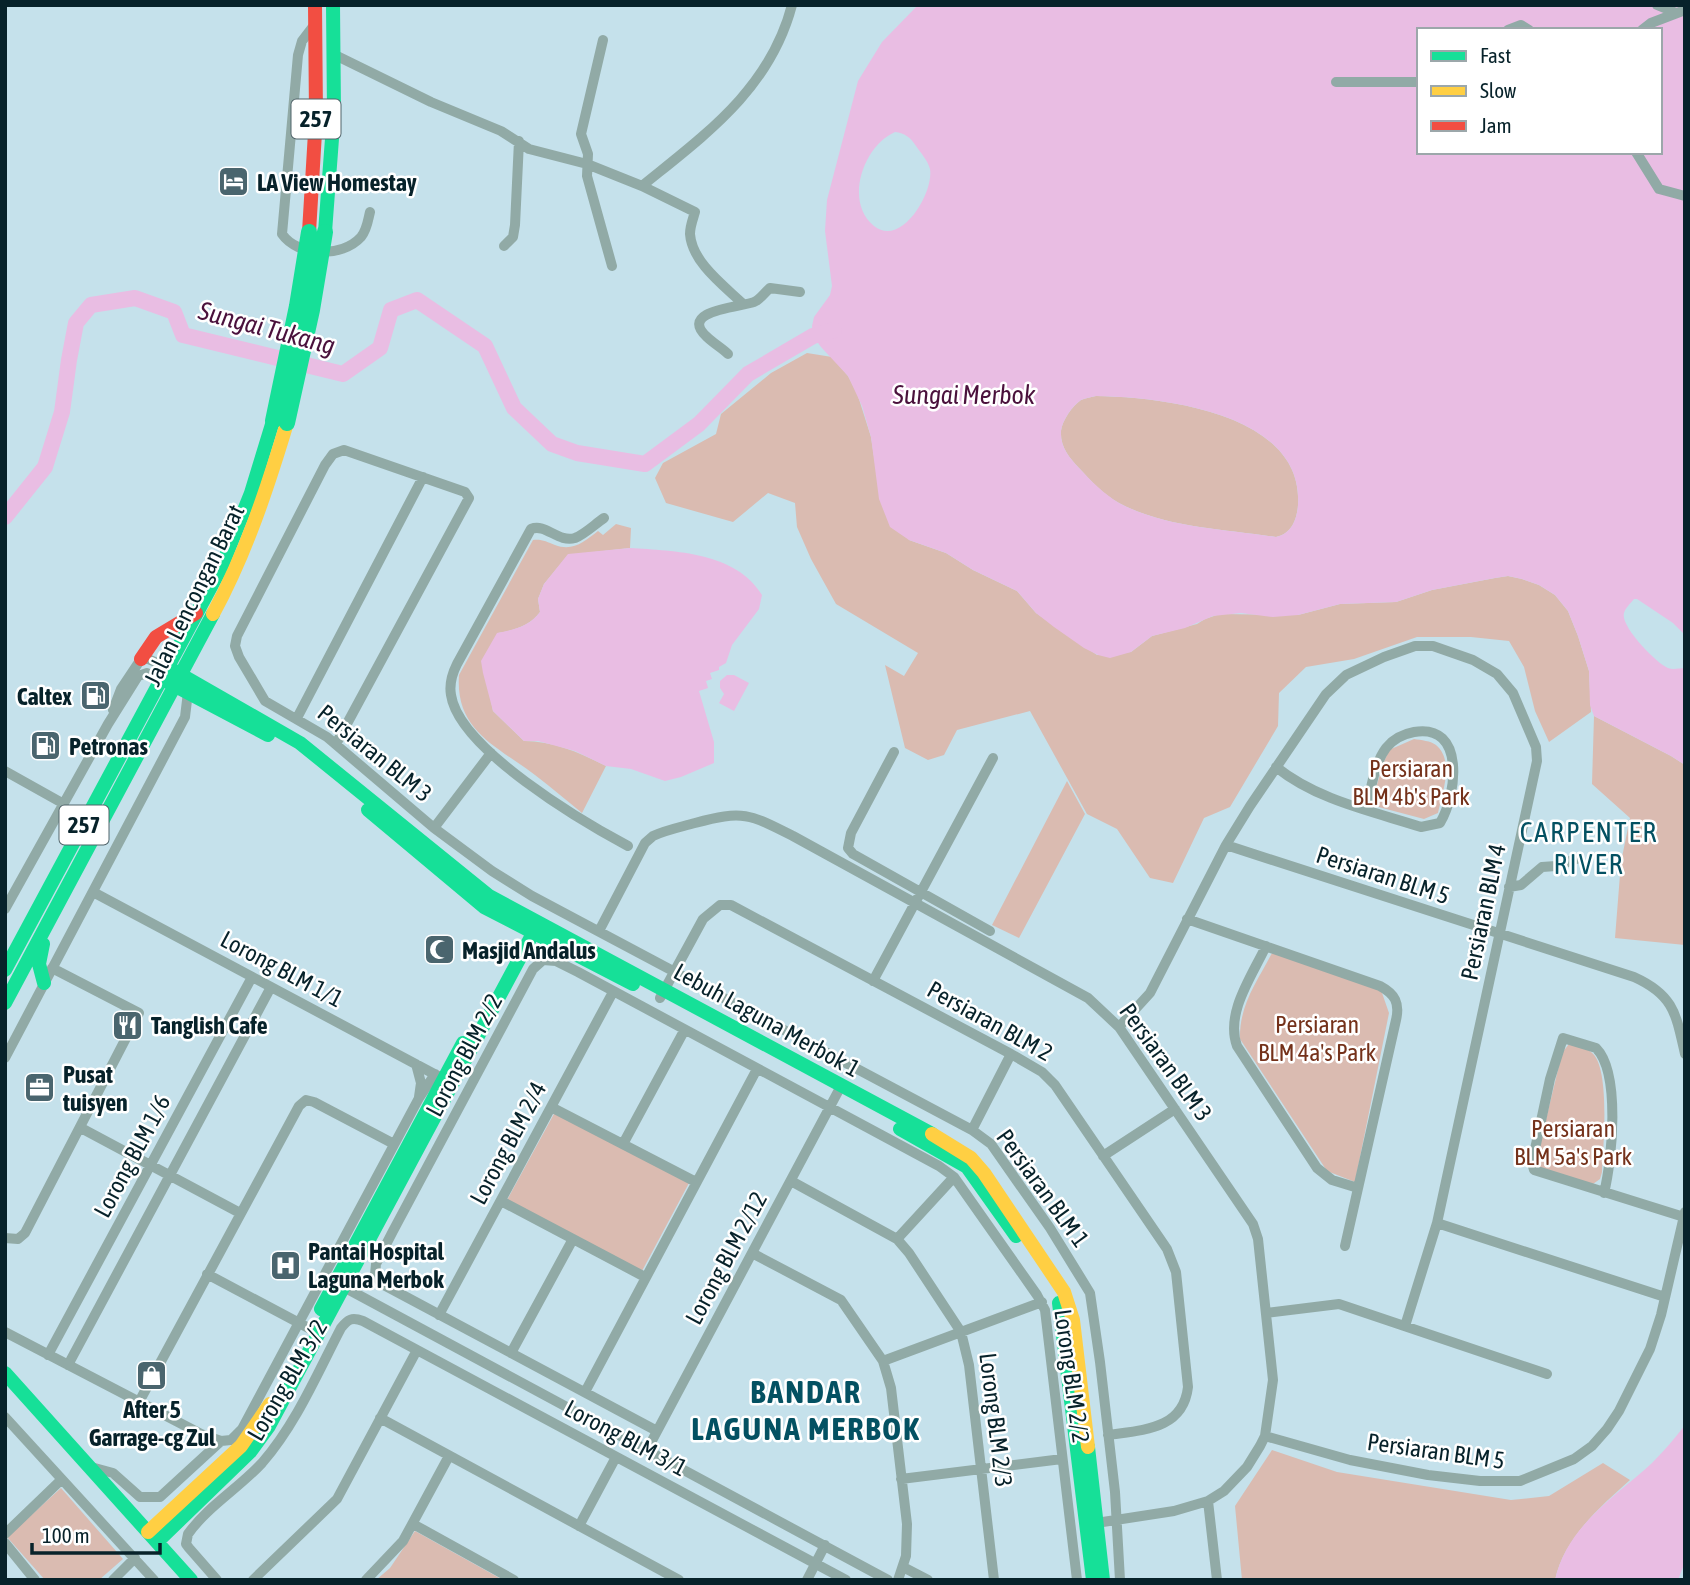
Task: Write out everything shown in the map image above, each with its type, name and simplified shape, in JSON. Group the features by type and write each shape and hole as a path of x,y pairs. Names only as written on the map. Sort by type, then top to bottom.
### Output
{"main road":[{"name":"Jalan Lencongan Barat","path":"315,5 317,232"},
{"name":"Jalan Lencongan Barat","path":"5,1003 182,684 248,543 269,485 290,341 330,190 335,55 333,5"},
{"name":"Jalan Lencongan Barat","path":"5,970 221,568 280,422"},
{"path":"141,659 149,642 197,613"},
{"name":"Lebuh Laguna Merbok 1","path":"164,673 302,757 477,901 532,925 662,994 836,1096 967,1167 1058,1299 1091,1524 1103,1580"},
{"name":"Lebuh Laguna Merbok 1","path":"182,684 300,743 483,892 532,925"},
{"path":"153,1537 246,1441 267,1409 309,1328 339,1284 444,1079 532,925"},
{"path":"44,984 38,957 45,939 46,927"},
{"path":"5,1373 191,1580"},
{"name":"Lebuh Laguna Merbok 1","path":"1091,1524 1093,1580"}],"street":[{"path":"642,186 710,131 756,83 774,54 792,5"},
{"path":"1657,5 1679,11"},
{"path":"1645,28 1679,11"},
{"path":"316,24 302,41 298,55 282,234 292,245 328,253 359,240 365,232 370,212"},
{"path":"604,40 582,124 582,142 588,154 587,176 612,266"},
{"path":"335,55 519,141 529,149 587,164 642,186 695,212 690,233 695,253 742,303"},
{"path":"1336,82 1417,82"},
{"path":"504,246 513,237 515,225 519,141"},
{"path":"1637,154 1659,189 1685,196"},
{"path":"729,354 706,337 701,329 701,320 705,314 742,303 756,302 770,288 800,292"},
{"name":"Persiaran BLM 3","path":"336,744 469,498 466,492 344,450 333,454 319,476 236,641 239,657 262,697 268,704 296,718 336,744 434,828 512,884 674,972"},
{"path":"296,718 423,477"},
{"path":"604,518 573,538 565,539 541,528 531,529 457,664 452,678 451,696 453,704 472,734 491,753 574,816 628,846"},
{"name":"Persiaran BLM 4","path":"1119,1027 1146,1000 1226,845 1333,685 1346,675 1384,657 1424,645 1448,650 1489,668 1513,692 1537,754 1437,1223 1405,1326"},
{"path":"108,724 121,690 141,659 148,659 164,673"},
{"path":"5,909 108,724 138,676 164,673"},
{"path":"182,684 185,717"},
{"path":"5,1058 185,717 206,701"},
{"path":"1276,767 1316,793 1366,810 1421,827 1440,822 1446,809 1454,766 1451,752 1443,740 1424,731 1408,733 1392,741 1381,759 1366,810"},
{"path":"894,752 851,833 848,848 853,854 990,931"},
{"path":"434,828 491,753"},
{"path":"873,981 993,758"},
{"path":"5,771 64,804"},
{"path":"5,780 17,778"},
{"name":"Persiaran BLM 3","path":"598,932 649,839 660,832 730,814 750,817 770,824 1088,998 1119,1027 1253,1224 1258,1240 1273,1380 1265,1436 1242,1473 1230,1486 1208,1501 1174,1511 1091,1524"},
{"name":"Persiaran BLM 5","path":"1226,845 1634,977 1654,987 1674,1008 1685,1054"},
{"path":"1510,887 1521,885 1542,867 1556,866 1580,858"},
{"name":"Lorong BLM 1/1","path":"93,892 444,1079"},
{"name":"Persiaran BLM 2","path":"662,994 703,919 712,910 726,905 735,907 1011,1054 1048,1077 1167,1249 1174,1265 1188,1387 1182,1405 1169,1422 1156,1428 1108,1435"},
{"path":"1187,919 1380,986 1389,990 1397,1001 1398,1013 1345,1246"},
{"path":"1266,946 1235,1014 1232,1029 1237,1046 1317,1168 1332,1180 1358,1188"},
{"name":"Lorong BLM 2/2","path":"657,1431 439,1315 377,1280 375,1275 376,1264 533,969 543,960 551,959 757,1069 836,1096 954,1177 1042,1302 1047,1319 1077,1580"},
{"path":"5,1238 18,1239 25,1233 139,1013 52,968"},
{"name":"Persiaran BLM 1","path":"674,972 972,1130 996,1152 1050,1228 1090,1293 1108,1435 1120,1580"},
{"name":"Lorong BLM 1/6","path":"48,1355 252,977"},
{"name":"Lorong BLM 1/6","path":"68,1365 271,987"},
{"name":"Lorong BLM 2/4","path":"439,1315 613,992"},
{"path":"623,1143 684,1031"},
{"path":"1604,1193 1610,1169 1611,1138 1608,1067 1597,1048 1563,1038 1550,1079 1533,1168 1541,1174 1604,1193 1684,1214"},
{"path":"972,1130 1011,1054"},
{"path":"5,1332 201,1434 221,1441 231,1440 245,1424 309,1328 394,1144 419,1098 421,1083 416,1064"},
{"path":"585,1392 757,1069"},
{"path":"419,1098 444,1079"},
{"name":"Lorong BLM 2/12","path":"647,1450 836,1096"},
{"path":"139,1402 299,1106 306,1100 314,1102 394,1144"},
{"path":"551,1107 696,1182"},
{"path":"1104,1156 1174,1109"},
{"path":"81,1128 240,1213"},
{"path":"897,1239 954,1177"},
{"name":"Lorong BLM 2/3","path":"791,1181 897,1239 961,1332 969,1365 994,1580"},
{"path":"501,1201 645,1277"},
{"name":"Persiaran BLM 5","path":"1265,1436 1350,1460 1438,1476 1507,1483 1533,1477 1574,1459 1592,1446 1607,1429 1650,1349 1684,1214"},
{"path":"1437,1223 1665,1297"},
{"path":"511,1353 573,1239"},
{"path":"752,1253 841,1300 883,1361 891,1388 908,1533 903,1567 898,1580"},
{"path":"207,1275 309,1328"},
{"path":"339,1284 888,1580"},
{"path":"883,1361 1042,1302"},
{"path":"1266,1313 1339,1304 1547,1374"},
{"name":"Lorong BLM 3/2","path":"217,1580 186,1544 188,1534 253,1472 283,1436 346,1321 353,1318 363,1321 416,1350"},
{"path":"253,1580 337,1499 416,1350"},
{"name":"Lorong BLM 3/1","path":"416,1350 846,1580"},
{"path":"380,1418 679,1580"},
{"path":"7,1422 154,1580"},
{"path":"201,1434 206,1448 205,1458"},
{"path":"90,1467 113,1473 132,1492 150,1499 160,1497 221,1441"},
{"path":"366,1580 399,1548 449,1456"},
{"path":"579,1526 616,1457"},
{"path":"901,1479 1062,1459"},
{"path":"5,1534 61,1480"},
{"path":"1208,1501 1217,1580"},
{"path":"414,1524 514,1580"},
{"path":"5,1543 35,1580"},
{"path":"807,1580 825,1545"},
{"path":"113,1580 135,1558"},
{"path":"903,1567 928,1580"}],"green space":[{"path":"807,353 832,357 848,376 857,393 871,437 877,476 909,540 946,553 973,570 1017,591 1036,613 1097,655 1131,652 1152,636 1197,624 1220,614 1298,615 1340,604 1396,602 1432,590 1508,576 1539,585 1555,595 1568,611 1589,671 1591,712 1549,742 1535,711 1524,667 1509,641 1471,637 1417,637 1354,659 1306,667 1279,693 1278,726 1230,807 1204,818 1173,883 1150,878 1117,829 1087,814 1030,711 957,730 944,755 928,760 905,748 885,665 904,676 918,653 836,604 797,527 795,503 768,493 733,522 666,503 655,478 663,463 716,434 721,414 771,373"},
{"path":"1096,396 1124,397 1190,407 1224,416 1254,430 1278,449 1294,474 1298,505 1292,526 1286,533 1276,537 1176,523 1119,503 1102,491 1072,460 1061,437 1063,423 1074,406 1081,400"},
{"path":"616,524 631,528 630,548 568,555 544,584 538,599 540,612 536,617 521,627 498,633 490,695 493,711 524,741 556,745 606,766 582,813 493,745 471,724 460,694 459,675 533,540 542,540 561,547 573,546 598,531 603,535"},
{"path":"1594,716 1685,765 1685,945 1615,938 1621,862 1630,818 1592,784"},
{"name":"Persiaran BLM 4b's Park","path":"1414,739 1436,745 1442,752 1446,768 1438,813 1424,819 1371,805 1389,750"},
{"path":"1067,781 1085,814 1019,938 992,925"},
{"name":"Persiaran BLM 4a's Park","path":"1272,953 1381,990 1389,1013 1355,1182 1327,1171 1240,1039 1246,1004"},
{"name":"Persiaran BLM 5a's Park","path":"1569,1044 1591,1052 1597,1060 1604,1090 1602,1172 1600,1179 1593,1184 1542,1169 1536,1161 1562,1053"},
{"path":"555,1112 689,1183 642,1271 507,1200"},
{"path":"1272,1450 1337,1472 1511,1500 1549,1496 1603,1463 1630,1480 1595,1512 1575,1537 1566,1550 1555,1580 1242,1580 1235,1506"},
{"path":"61,1488 123,1559 99,1580 45,1580 7,1537"},
{"path":"415,1531 503,1580 376,1580 390,1568"}],"water":[{"name":"Sungai Merbok","path":"918,5 1685,5 1685,635 1673,623 1637,599 1627,607 1624,619 1640,644 1656,659 1668,668 1685,668 1685,765 1594,716 1590,705 1589,671 1568,611 1555,595 1522,579 1508,576 1495,578 1432,590 1396,602 1340,604 1298,615 1273,617 1241,613 1213,616 1185,628 1152,636 1131,652 1110,658 1084,648 1054,627 1036,613 1017,591 973,570 946,553 909,540 890,527 879,499 871,437 862,406 848,376 813,336 812,326 814,317 830,295 832,286 825,231 827,200 858,81 882,42","holes":["895,132 907,136 924,157 930,169 930,179 927,191 914,215 895,230 884,231 874,226 865,216 859,189 861,175 874,149","1094,396 1124,397 1190,407 1224,416 1254,430 1278,449 1294,474 1298,505 1292,526 1286,533 1276,537 1176,523 1137,511 1113,499 1075,464 1062,442 1062,427 1068,414 1081,400"]},
{"path":"630,548 685,553 721,562 751,581 762,595 759,609 732,645 726,663 719,667 719,670 710,673 712,679 706,681 708,688 699,691 714,742 714,763 665,781 631,769 606,766 575,751 538,741 524,741 493,711 481,661 497,633 521,627 540,612 538,599 544,584 568,554"},
{"path":"727,675 734,675 749,683 734,711 719,703 724,694 720,681"},
{"path":"1685,1425 1685,1562 1678,1580 1555,1580 1561,1561 1581,1528 1652,1463"}],"waterway":[{"name":"Sungai Tukang","path":"5,517 45,467 62,412 76,323 91,305 135,298 174,312 183,335 343,374 380,348 391,310 417,300 485,346 514,408 552,444 577,453 645,464 699,424 748,374 813,336 834,330"}],"traffic: fast":[{"path":"325,232 334,112 333,5"},
{"path":"273,421 309,232"},
{"path":"287,423 312,310 325,232"},
{"path":"5,970 221,568 251,493 273,421"},
{"path":"5,1003 213,614"},
{"path":"171,669 300,743 489,896 932,1134"},
{"path":"168,682 268,735"},
{"path":"368,810 484,907 633,984"},
{"path":"157,1542 250,1452 269,1426 538,924"},
{"path":"43,944 39,964 44,983"},
{"path":"321,1309 463,1043"},
{"path":"900,1129 967,1167 1016,1236"},
{"path":"1059,1303 1093,1580"},
{"path":"5,1373 191,1580"},
{"path":"1088,1447 1103,1580"}],"traffic: slow":[{"path":"213,614 236,568 255,520 287,423"},
{"path":"932,1134 971,1158 984,1173 1064,1292 1073,1320 1088,1447"},
{"path":"148,1532 241,1446 270,1404"}],"traffic: jam":[{"path":"309,232 316,116 315,5"},
{"path":"141,659 156,637 196,613"}],"place":[{"name":"LA View Homestay","path":"234,182"},
{"name":"Caltex","path":"95,696"},
{"name":"Petronas","path":"46,746"},
{"name":"Masjid Andalus","path":"439,950"},
{"name":"Tanglish Cafe","path":"128,1025"},
{"name":"Pusat tuisyen","path":"40,1088"},
{"name":"Pantai Hospital Laguna Merbok","path":"285,1265"},
{"name":"After 5 Garrage-cg Zul","path":"152,1375"}],"district":[{"name":"CARPENTER RIVER","path":"1589,848"},
{"name":"BANDAR LAGUNA MERBOK","path":"806,1410"}]}
